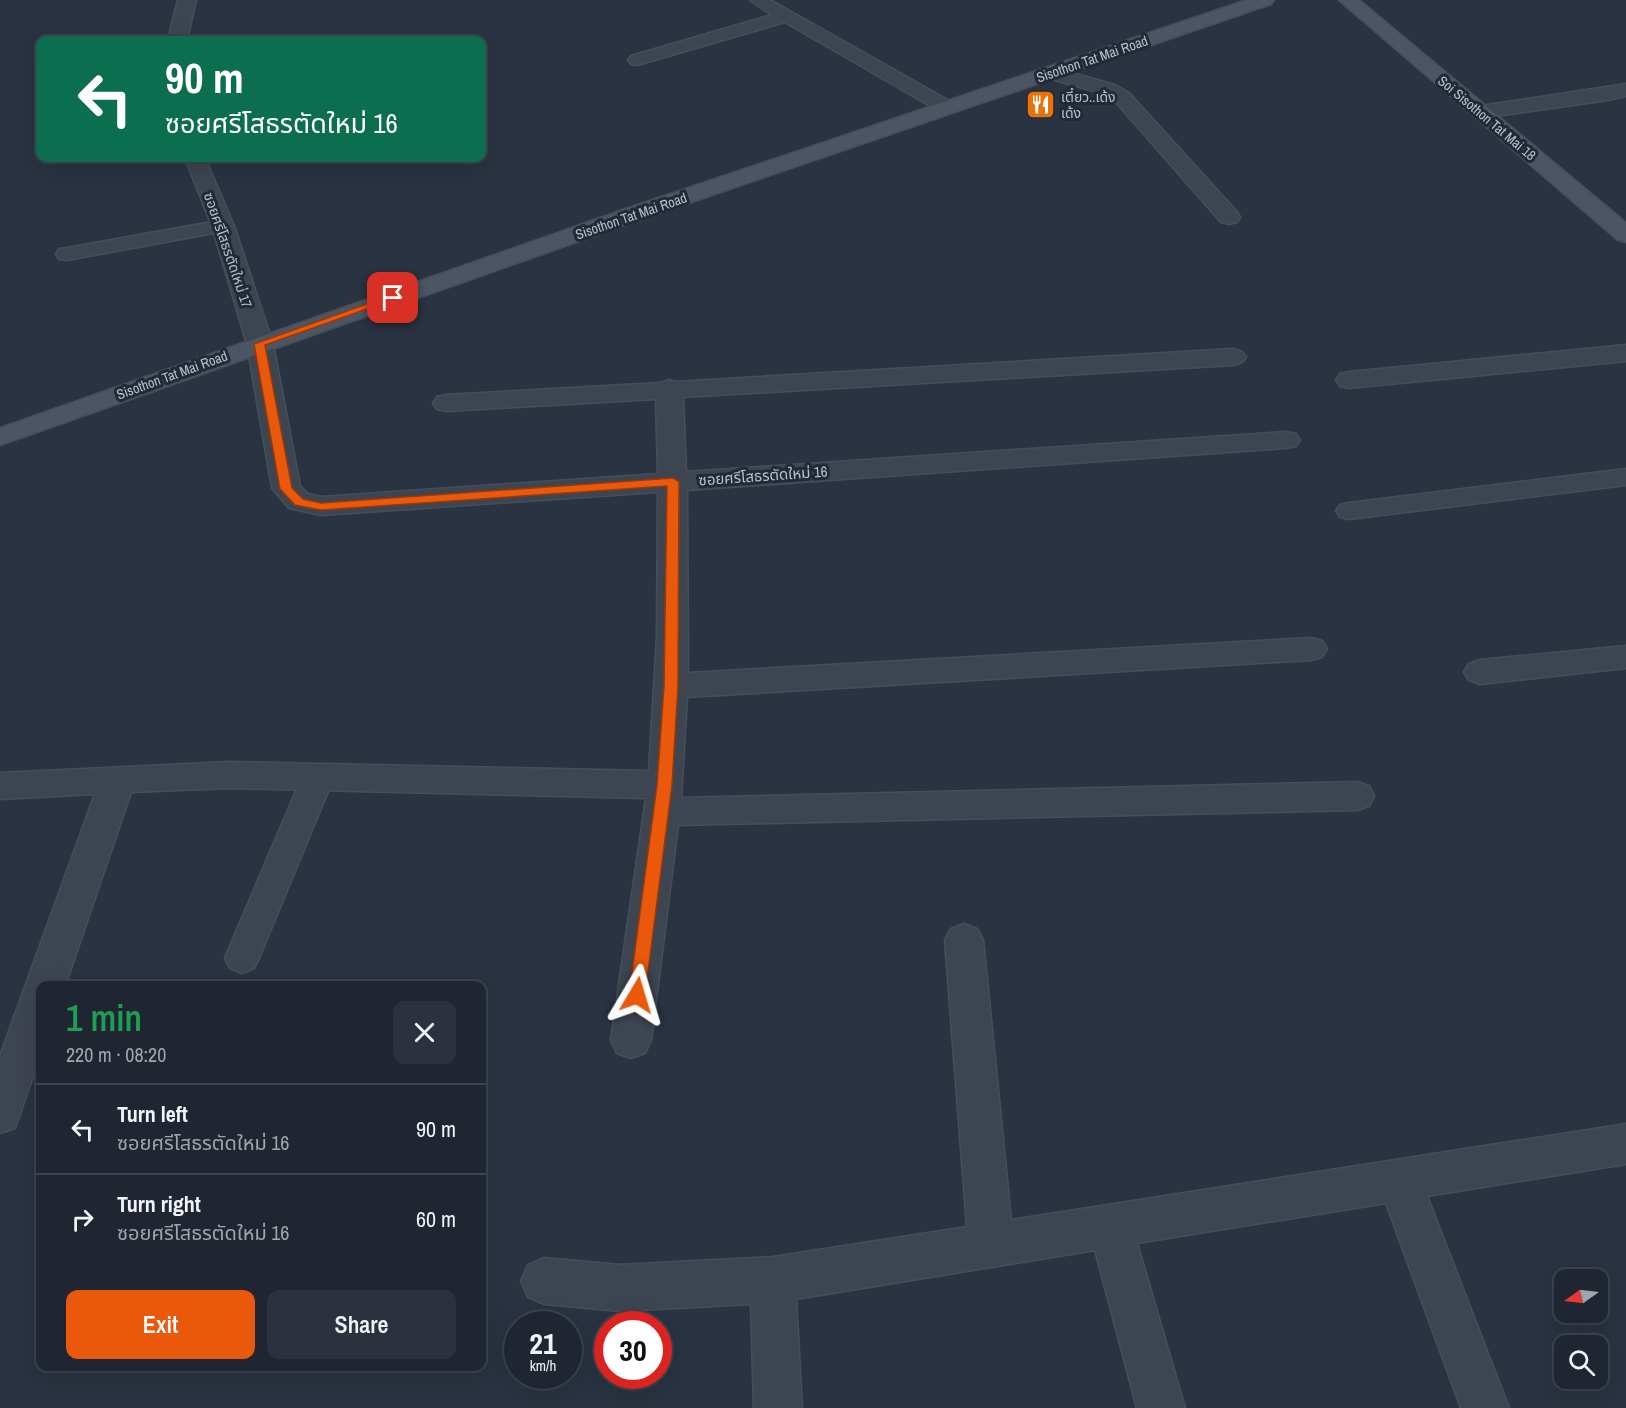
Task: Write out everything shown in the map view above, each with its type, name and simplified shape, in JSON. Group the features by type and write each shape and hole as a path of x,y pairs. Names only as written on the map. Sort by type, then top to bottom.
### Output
{"street":[{"path":"178,36 187,0"},
{"name":"Sisothon Tat Mai Road","path":"0,437 260,344 946,107 1265,0"},
{"name":"Soi Sisothon Tat Mai 18","path":"1348,0 1626,235"},
{"path":"1052,73 1108,89 1122,98 1229,217"},
{"path":"1480,112 1626,90"},
{"name":"ซอยศรีโสธรตัดใหม่ 17","path":"197,162 223,225 260,344"},
{"name":"ซอยศรีโสธรตัดใหม่ 16","path":"260,344 286,489 299,502 321,506 1286,441"},
{"path":"1349,380 1626,353"},
{"path":"446,403 669,388 1233,357"},
{"path":"631,1040 663,798 671,686 673,482 669,388"},
{"path":"671,686 1311,649"},
{"path":"1480,672 1626,657"},
{"path":"0,786 229,775 318,777 663,798 1357,796"},
{"path":"47,981 118,779"},
{"path":"964,940 991,1246"},
{"path":"0,1114 36,1010"},
{"path":"544,1281 620,1288 773,1280 1626,1144"},
{"path":"1399,1180 1485,1408"},
{"path":"1110,1226 1161,1408"},
{"path":"773,1280 778,1408"}],"lane":[{"path":"758,0 946,107"},
{"path":"637,60 787,16"},
{"path":"67,255 223,225"},
{"path":"1349,511 1626,477"},
{"path":"242,958 318,777"}],"place":[{"name":"เตี๋ยว..เด้ง เด้ง","path":"1040,105"}],"route":[{"path":"393,298 260,344 286,489 299,502 321,506 673,482 671,686 664,785 637,995"}]}
